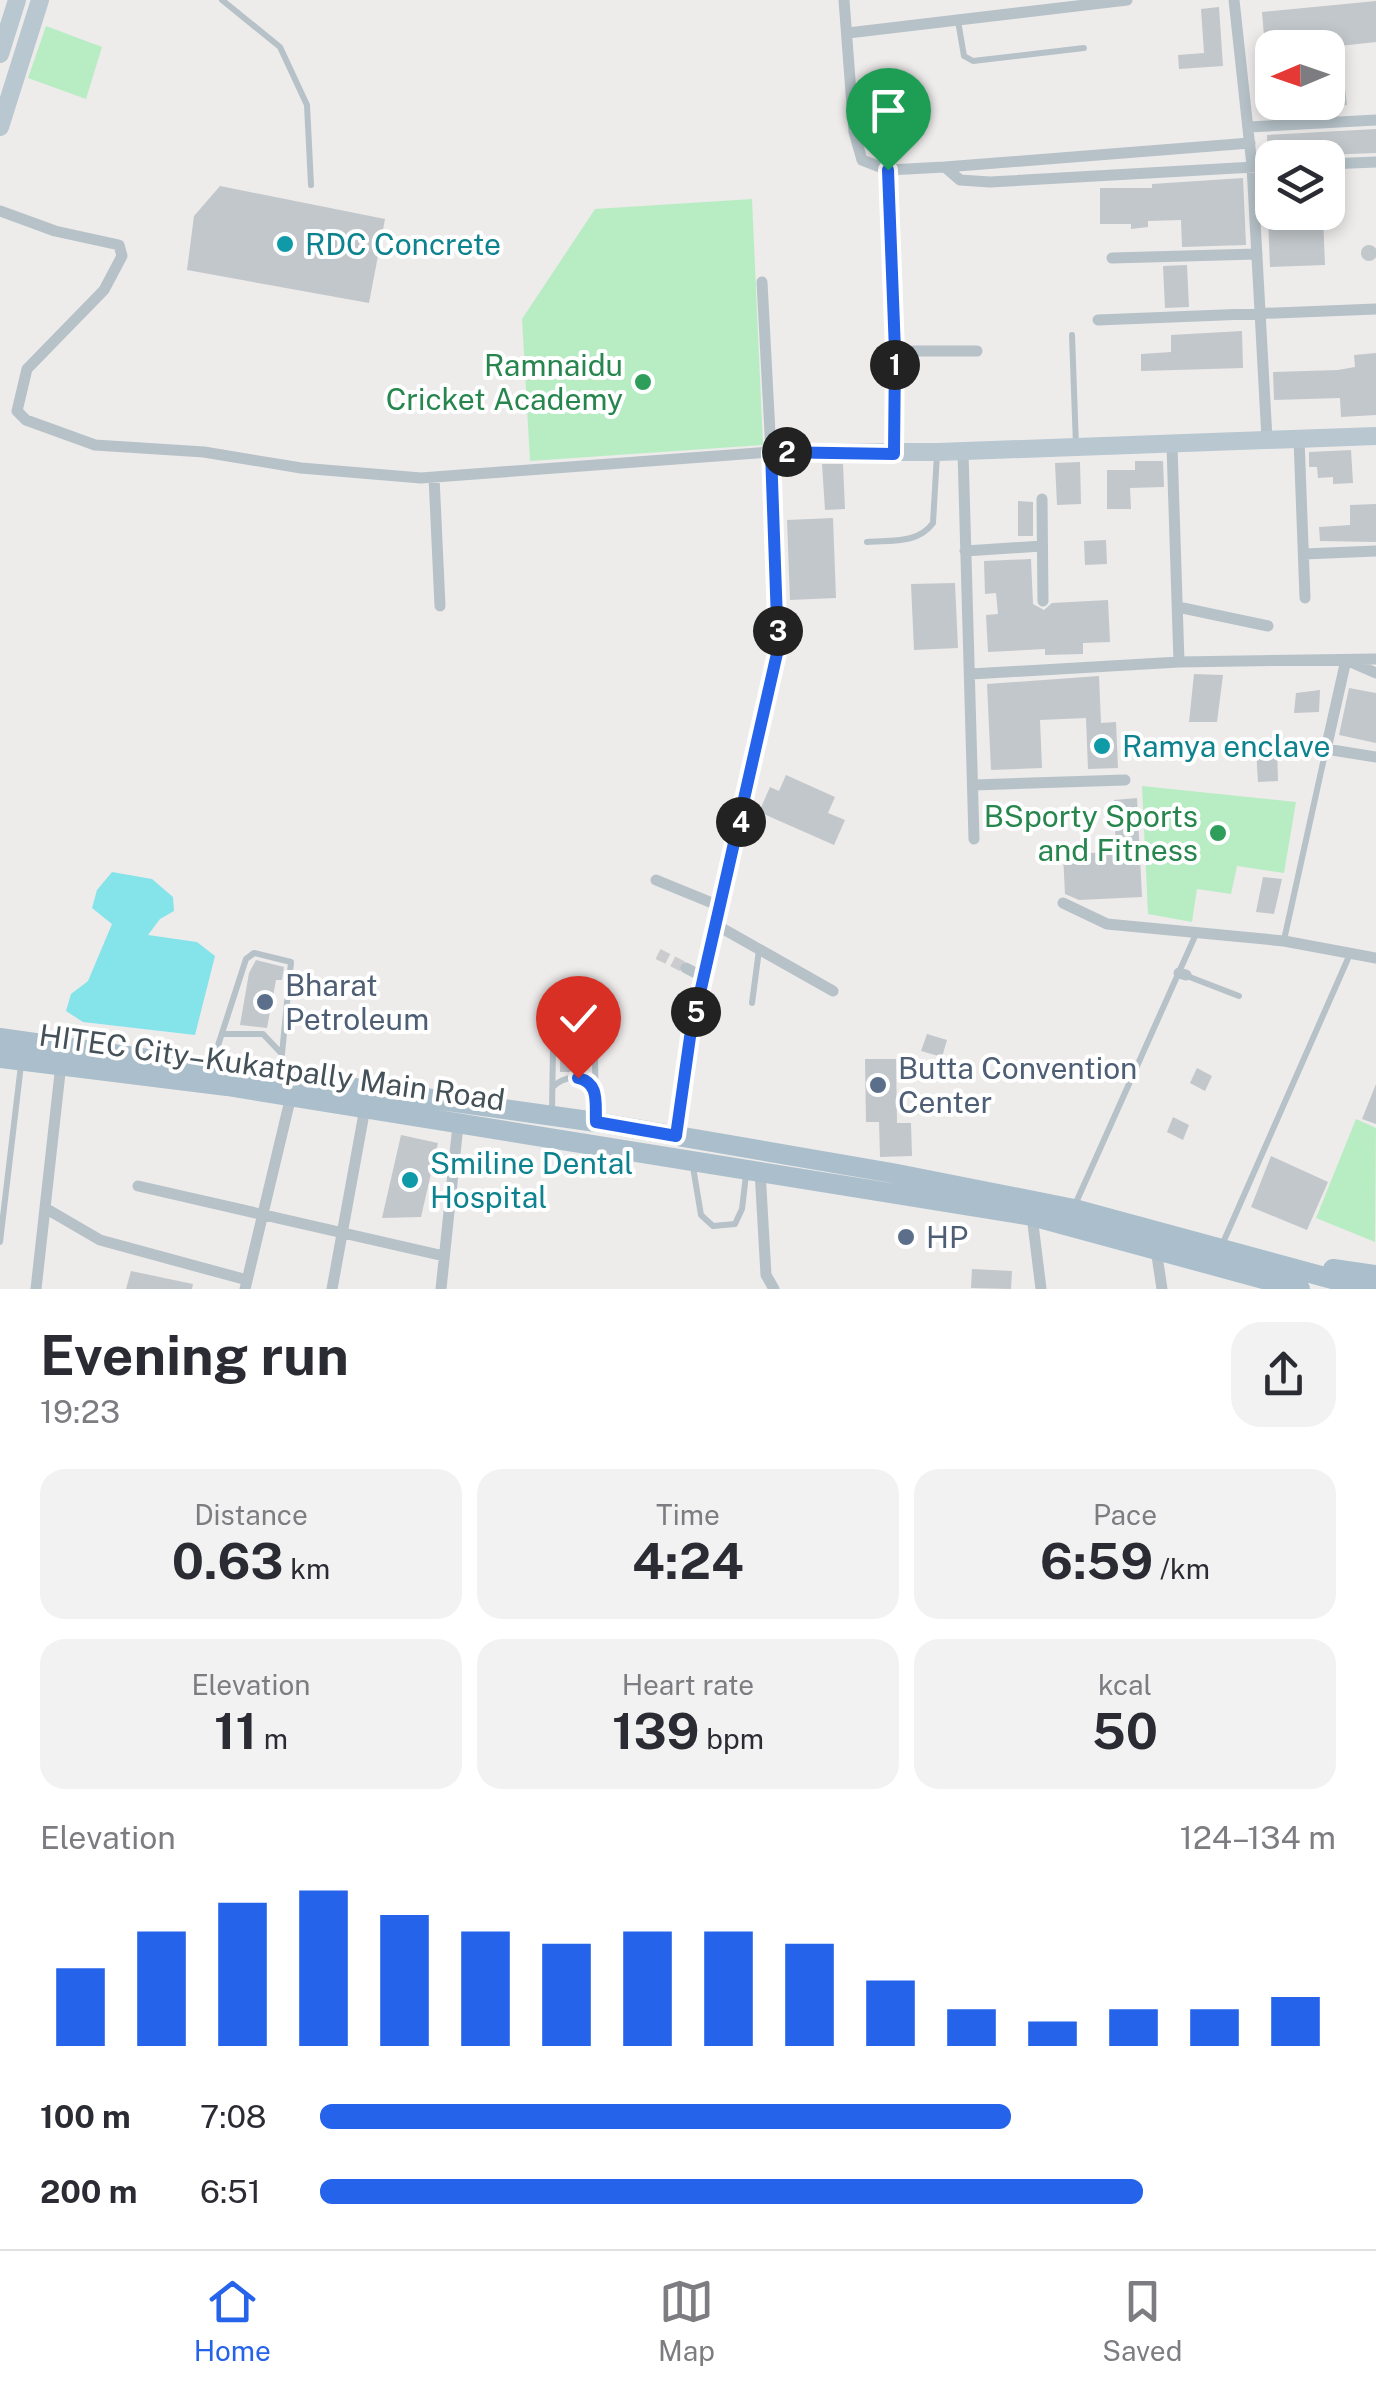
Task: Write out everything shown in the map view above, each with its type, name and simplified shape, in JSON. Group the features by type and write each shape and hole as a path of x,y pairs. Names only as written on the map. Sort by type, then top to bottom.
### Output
{"main road":[{"name":"HITEC City–Kukatpally Main Road","path":"0,1038 212,1066 281,1065 1074,1209 1315,1274 1336,1269 1376,1274"},
{"name":"HITEC City–Kukatpally Main Road","path":"11,1059 291,1096 1032,1216 1300,1289"},
{"path":"1315,1274 1369,1289"}],"street":[{"path":"0,54 16,0"},
{"path":"0,127 40,0"},
{"path":"844,0 854,132 862,160 888,170 1250,144"},
{"path":"848,33 1127,0"},
{"path":"1234,0 1252,166 1267,439"},
{"path":"1248,126 1376,120"},
{"path":"1345,163 1376,162"},
{"path":"946,168 960,180 990,182 1252,166"},
{"path":"888,170 895,351 894,454"},
{"path":"0,211 55,231 109,240 120,246 122,256 104,290 26,369 17,410 26,420 95,445 204,452 300,468 434,477 771,452 894,454 1376,436"},
{"path":"1112,258 1257,254"},
{"path":"676,1136 682,1078 778,649 762,282"},
{"path":"1098,320 1376,309"},
{"path":"895,351 977,350"},
{"path":"1299,438 1306,598"},
{"path":"1172,446 1180,662"},
{"path":"963,452 974,839"},
{"path":"434,477 440,606"},
{"path":"1042,499 1043,602"},
{"path":"965,551 1042,546"},
{"path":"1304,554 1376,551"},
{"path":"1178,607 1268,626"},
{"path":"971,674 1180,662 1376,659"},
{"path":"1346,660 1376,672"},
{"path":"1346,660 1326,748 1376,757"},
{"path":"974,786 1125,780"},
{"path":"656,880 722,907"},
{"path":"1062,904 1107,924 1284,941 1376,958"},
{"path":"718,926 834,991"},
{"path":"686,968 705,978"},
{"path":"36,1289 61,1064"},
{"path":"45,1208 100,1240 246,1284 291,1096"},
{"path":"332,1289 365,1108"},
{"path":"441,1289 458,1124"},
{"path":"753,1170 766,1274 774,1289"},
{"path":"138,1186 444,1256"},
{"path":"1032,1216 1041,1289"},
{"path":"1156,1249 1162,1289"}],"lane":[{"path":"222,0 280,47 287,61 307,105 310,186"},
{"path":"957,20 964,56 973,61 1084,48"},
{"path":"1072,335 1076,448"},
{"path":"868,542 926,533 932,524 938,452"},
{"path":"1284,941 1326,748"},
{"path":"1074,1209 1182,974 1196,934"},
{"path":"752,1004 760,950"},
{"path":"1220,1250 1350,953"},
{"path":"212,1066 250,954 289,960 281,1065"},
{"path":"1182,974 1239,996"},
{"path":"552,1116 553,993 557,987 587,989 594,997 596,1122"},
{"path":"222,1034 263,1034 281,1065"},
{"path":"0,1242 11,1059"},
{"path":"552,1088 559,1081 578,1078 588,1080 595,1090"},
{"path":"692,1160 701,1216 713,1226 734,1224 753,1170"}],"green space":[{"path":"46,26 102,47 86,99 28,78"},
{"name":"Ramnaidu Cricket Academy","path":"752,199 763,445 530,461 522,319 595,209"},
{"name":"BSporty Sports and Fitness","path":"1142,786 1296,802 1284,873 1237,866 1231,894 1197,889 1192,922 1148,914"},
{"path":"1356,1119 1376,1128 1375,1242 1316,1218"}],"water":[{"path":"112,872 152,879 173,897 174,911 160,919 148,935 197,942 215,956 195,1035 83,1022 66,1011 71,994 88,981 112,924 92,908 97,890"}],"building":[{"path":"1376,1 1376,42 1345,45 1345,30 1264,30 1262,12"},
{"path":"1219,7 1223,66 1179,69 1178,55 1204,53 1201,9"},
{"path":"1376,129 1376,153 1345,154 1345,140 1267,140 1267,135"},
{"path":"1243,178 1246,245 1182,247 1181,220 1148,221 1148,227 1131,229 1131,224 1100,224 1100,188 1152,188 1152,184"},
{"name":"RDC Concrete","path":"220,186 385,219 369,303 187,270 194,216"},
{"path":"1268,230 1324,230 1325,265 1270,267"},
{"path":"1369,245 1377,253 1369,261 1361,253"},
{"path":"1187,265 1189,307 1165,308 1163,266"},
{"path":"1242,331 1243,368 1141,371 1141,354 1171,352 1171,335"},
{"path":"1376,353 1376,415 1341,417 1340,398 1274,400 1273,372 1355,367 1354,355"},
{"path":"1351,450 1353,483 1333,484 1333,477 1318,478 1317,467 1309,467 1309,452"},
{"path":"1135,461 1163,461 1164,487 1130,488 1131,509 1107,509 1107,470 1135,470"},
{"path":"1080,462 1081,504 1057,505 1055,463"},
{"path":"822,464 843,464 845,509 825,510"},
{"path":"1018,501 1033,502 1033,536 1018,536"},
{"path":"1376,504 1376,542 1320,541 1319,527 1350,525 1350,505"},
{"path":"833,518 836,598 790,600 787,520"},
{"path":"1106,540 1107,564 1085,565 1084,541"},
{"path":"1031,559 1033,604 1044,610 1052,603 1108,600 1110,642 1083,643 1083,654 1045,655 1045,649 988,652 986,615 998,614 996,593 985,594 984,561"},
{"path":"955,583 958,648 914,650 911,584"},
{"path":"1194,674 1223,675 1217,722 1189,722"},
{"path":"1099,676 1101,723 1116,722 1118,768 1088,769 1086,718 1040,720 1042,768 991,770 987,684"},
{"path":"1349,688 1376,693 1376,743 1339,735"},
{"path":"1320,690 1319,712 1294,713 1296,693"},
{"path":"1277,745 1278,781 1258,782 1256,749"},
{"path":"786,775 835,797 828,813 845,820 834,845 759,812 770,787 779,791"},
{"path":"1137,798 1142,897 1079,900 1065,894 1063,854 1116,852 1114,800"},
{"path":"1263,877 1282,879 1274,914 1256,912"},
{"path":"256,960 284,967 282,980 276,980 267,1028 240,1025 249,973"},
{"path":"561,995 580,996 580,1022 588,1022 588,1052 581,1052 581,1072 560,1072"},
{"path":"927,1034 947,1040 942,1057 921,1051"},
{"path":"865,1059 896,1059 897,1123 911,1123 912,1156 880,1157 879,1122 866,1122"},
{"path":"1197,1068 1212,1076 1205,1091 1190,1083"},
{"path":"1376,1084 1376,1124 1362,1119"},
{"path":"1173,1117 1189,1125 1183,1140 1167,1132"},
{"name":"Smiline Dental Hospital","path":"401,1135 438,1143 421,1217 382,1218"},
{"path":"1271,1156 1328,1182 1307,1230 1251,1207"},
{"path":"972,1269 1012,1271 1011,1289 971,1288"},
{"path":"131,1271 193,1284 192,1289 126,1289"}],"tunnel":[{"path":"658,954 686,968"}],"place":[{"name":"RDC Concrete","path":"285,244"},
{"name":"Ramnaidu Cricket Academy","path":"643,382"},
{"name":"Ramya enclave","path":"1102,746"},
{"name":"BSporty Sports and Fitness","path":"1218,833"},
{"name":"Bharat Petroleum","path":"265,1002"},
{"name":"Butta Convention Center","path":"878,1085"},
{"name":"Smiline Dental Hospital","path":"410,1180"},
{"name":"HP","path":"906,1237"}],"route":[{"path":"578,1078 588,1080 595,1090 596,1122 676,1136 690,1037 778,649 771,452 894,454 895,351 888,170"}]}
